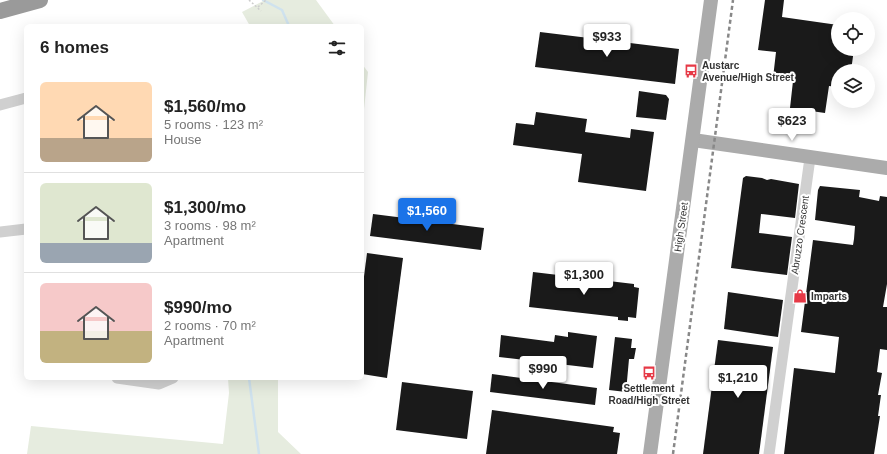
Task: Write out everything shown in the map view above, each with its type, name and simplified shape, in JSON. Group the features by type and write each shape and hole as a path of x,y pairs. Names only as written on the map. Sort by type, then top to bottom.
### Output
{"highway":[{"path":"0,11 40,0"}],"main road":[{"name":"High Street","path":"650,454 711,0"},
{"path":"693,140 887,168"}],"street":[{"path":"0,105 24,99"},
{"name":"Abruzzo Crescent","path":"769,454 810,158"},
{"path":"0,232 24,229"},
{"path":"131,380 159,384 168,380"}],"path":[{"path":"250,0 261,11"},
{"path":"258,7 266,0"}],"shaded area":[{"path":"265,0 316,0 334,24 249,24 242,12"},
{"path":"364,67 368,72 364,109"},
{"path":"228,380 278,380 278,432 301,454 27,454 31,426 223,444 229,393"}],"building":[{"path":"765,0 784,0 782,17 831,24 831,56 853,56 852,64 831,64 831,86 829,86 825,113 790,108 793,81 773,78 776,52 758,50"},
{"path":"540,32 679,49 675,84 535,67"},
{"path":"639,91 666,95 669,99 666,120 636,117"},
{"path":"536,112 587,119 585,132 630,138 631,129 654,132 646,191 578,182 582,154 513,145 516,123 534,125"},
{"path":"746,176 799,184 795,218 761,214 759,233 792,237 787,275 731,268 743,178"},
{"path":"820,186 860,190 859,197 879,201 880,196 887,197 887,284 883,307 887,307 887,350 880,349 877,372 882,373 878,395 881,395 878,416 880,416 874,454 784,454 794,368 835,373 839,337 801,332 813,240 853,245 854,239 855,226 815,220 818,190"},
{"path":"373,214 484,228 481,250 370,236"},
{"path":"367,253 403,258 387,378 364,374 364,276"},
{"path":"533,272 634,284 634,287 639,288 636,318 628,317 628,321 618,320 618,317 529,307"},
{"path":"728,292 783,300 778,337 724,329"},
{"path":"568,332 597,336 593,368 499,357 501,335 554,342 555,335 568,337"},
{"path":"615,337 632,339 631,348 636,348 634,359 629,359 626,392 609,390"},
{"path":"718,340 773,347 759,454 703,454"},
{"path":"492,374 597,388 595,405 490,392"},
{"path":"402,382 473,391 467,439 396,430"},
{"path":"492,410 614,427 613,432 620,433 617,454 486,454"}],"waterway":[{"path":"263,0 282,10 288,24"},
{"path":"249,380 259,454"}],"railway":[{"path":"673,454 733,0"}],"place":[{"name":"Austarc Avenue/High Street","path":"691,71"},
{"name":"Imparts","path":"800,296"},
{"name":"Settlement Road/High Street","path":"649,373"}]}
